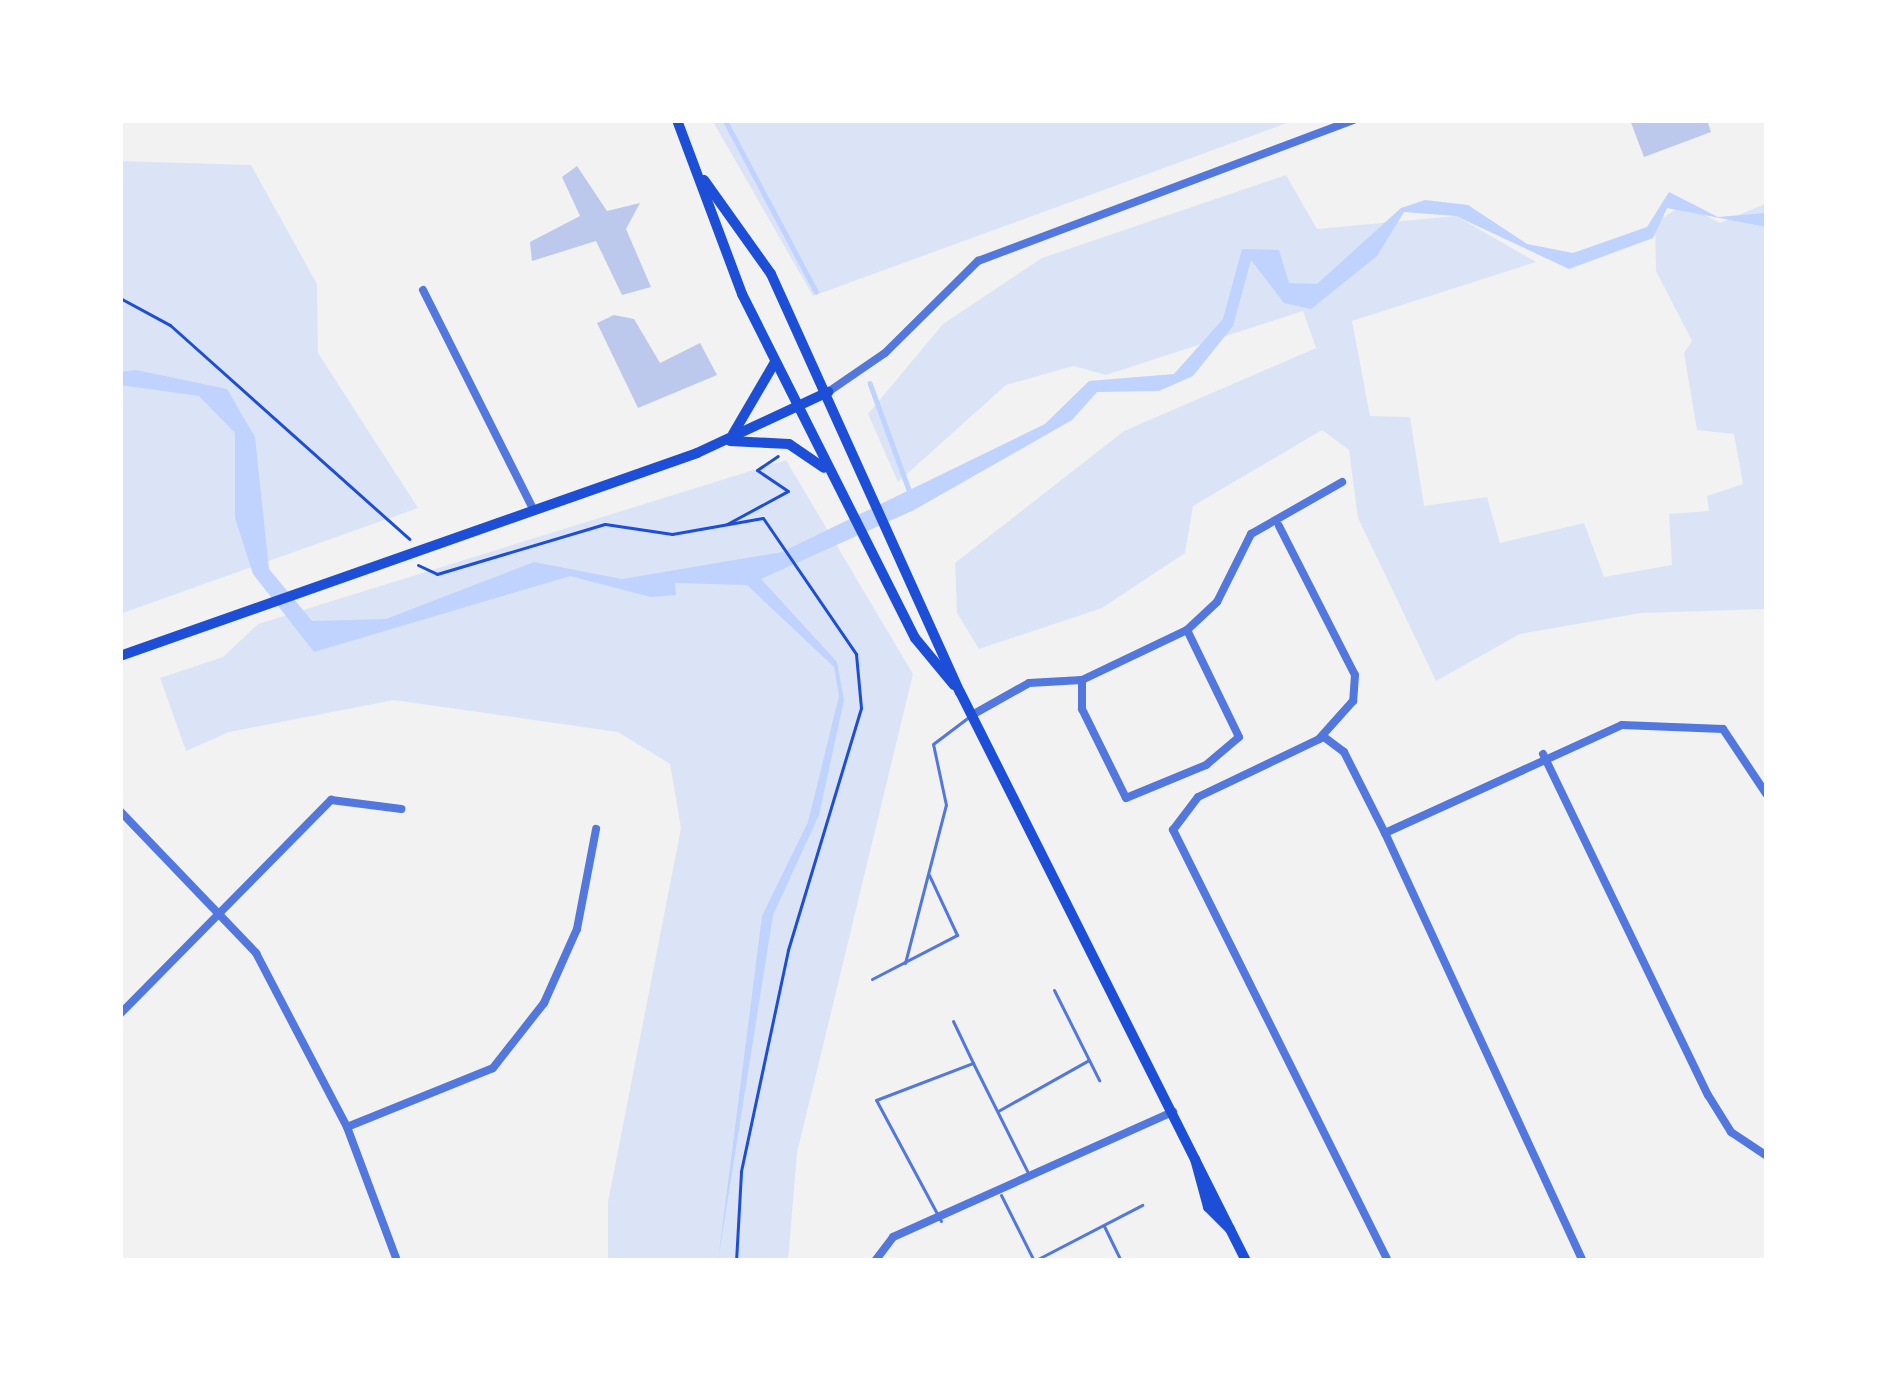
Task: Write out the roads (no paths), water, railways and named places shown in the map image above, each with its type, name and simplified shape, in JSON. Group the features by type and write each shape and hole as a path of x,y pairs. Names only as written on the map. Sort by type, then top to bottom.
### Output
{"main road":[{"path":"677,120 704,180 728,265 915,638 960,692"},
{"path":"704,180 743,224 828,392 896,532 971,715 1194,1156 1198,1188 1230,1229 1246,1261"},
{"path":"727,441 755,412 776,362"},
{"path":"120,656 727,441 828,392"},
{"path":"727,441 789,444 831,473"}],"street":[{"path":"828,392 885,353 978,261 1353,120"},
{"path":"423,290 532,507"},
{"path":"971,715 1046,677 1082,680 1187,630 1216,602 1251,534 1279,526 1342,482"},
{"path":"1279,526 1355,675 1352,701 1318,740 1198,797 1173,830 1388,1261"},
{"path":"1082,680 1076,692 1126,798 1206,765 1239,736 1187,630"},
{"path":"1384,833 1602,728 1704,725 1735,735 1767,795"},
{"path":"1318,740 1344,752 1583,1261"},
{"path":"1543,754 1708,1095 1731,1132 1767,1156"},
{"path":"120,1014 332,800 401,808"},
{"path":"120,812 256,953 346,1127 397,1261"},
{"path":"346,1127 494,1068 544,1003 578,929 596,830"},
{"path":"874,1261 893,1238 1000,1195 1173,1112"}],"lane":[{"path":"905,963 946,801 932,746 971,715"},
{"path":"872,979 957,935 928,873"},
{"path":"1054,990 1099,1080"},
{"path":"952,1021 1031,1178"},
{"path":"998,1111 1089,1060"},
{"path":"941,1221 874,1106 973,1063"},
{"path":"1000,1195 1034,1261 1142,1205"},
{"path":"1103,1224 1121,1261"}],"water":[{"path":"1669,192 1718,217 1767,213 1767,227 1667,208 1653,238 1569,269 1456,216 1404,212 1377,256 1311,309 1284,303 1251,260 1233,326 1193,376 1159,391 1097,392 1072,420 914,510 761,579 837,662 844,700 819,815 773,915 718,1261 762,916 808,822 839,696 834,667 747,585 675,583 676,595 651,597 570,576 314,652 253,574 235,518 235,433 199,396 120,385 120,372 136,370 227,389 255,437 269,569 312,621 386,619 534,562 622,579 782,552 1045,424 1089,381 1174,374 1223,319 1242,249 1279,250 1289,283 1317,284 1401,208 1425,200 1468,205 1527,244 1573,253 1647,227"}],"waterway":[{"path":"725,120 816,291"},
{"path":"870,383 911,495"}]}
